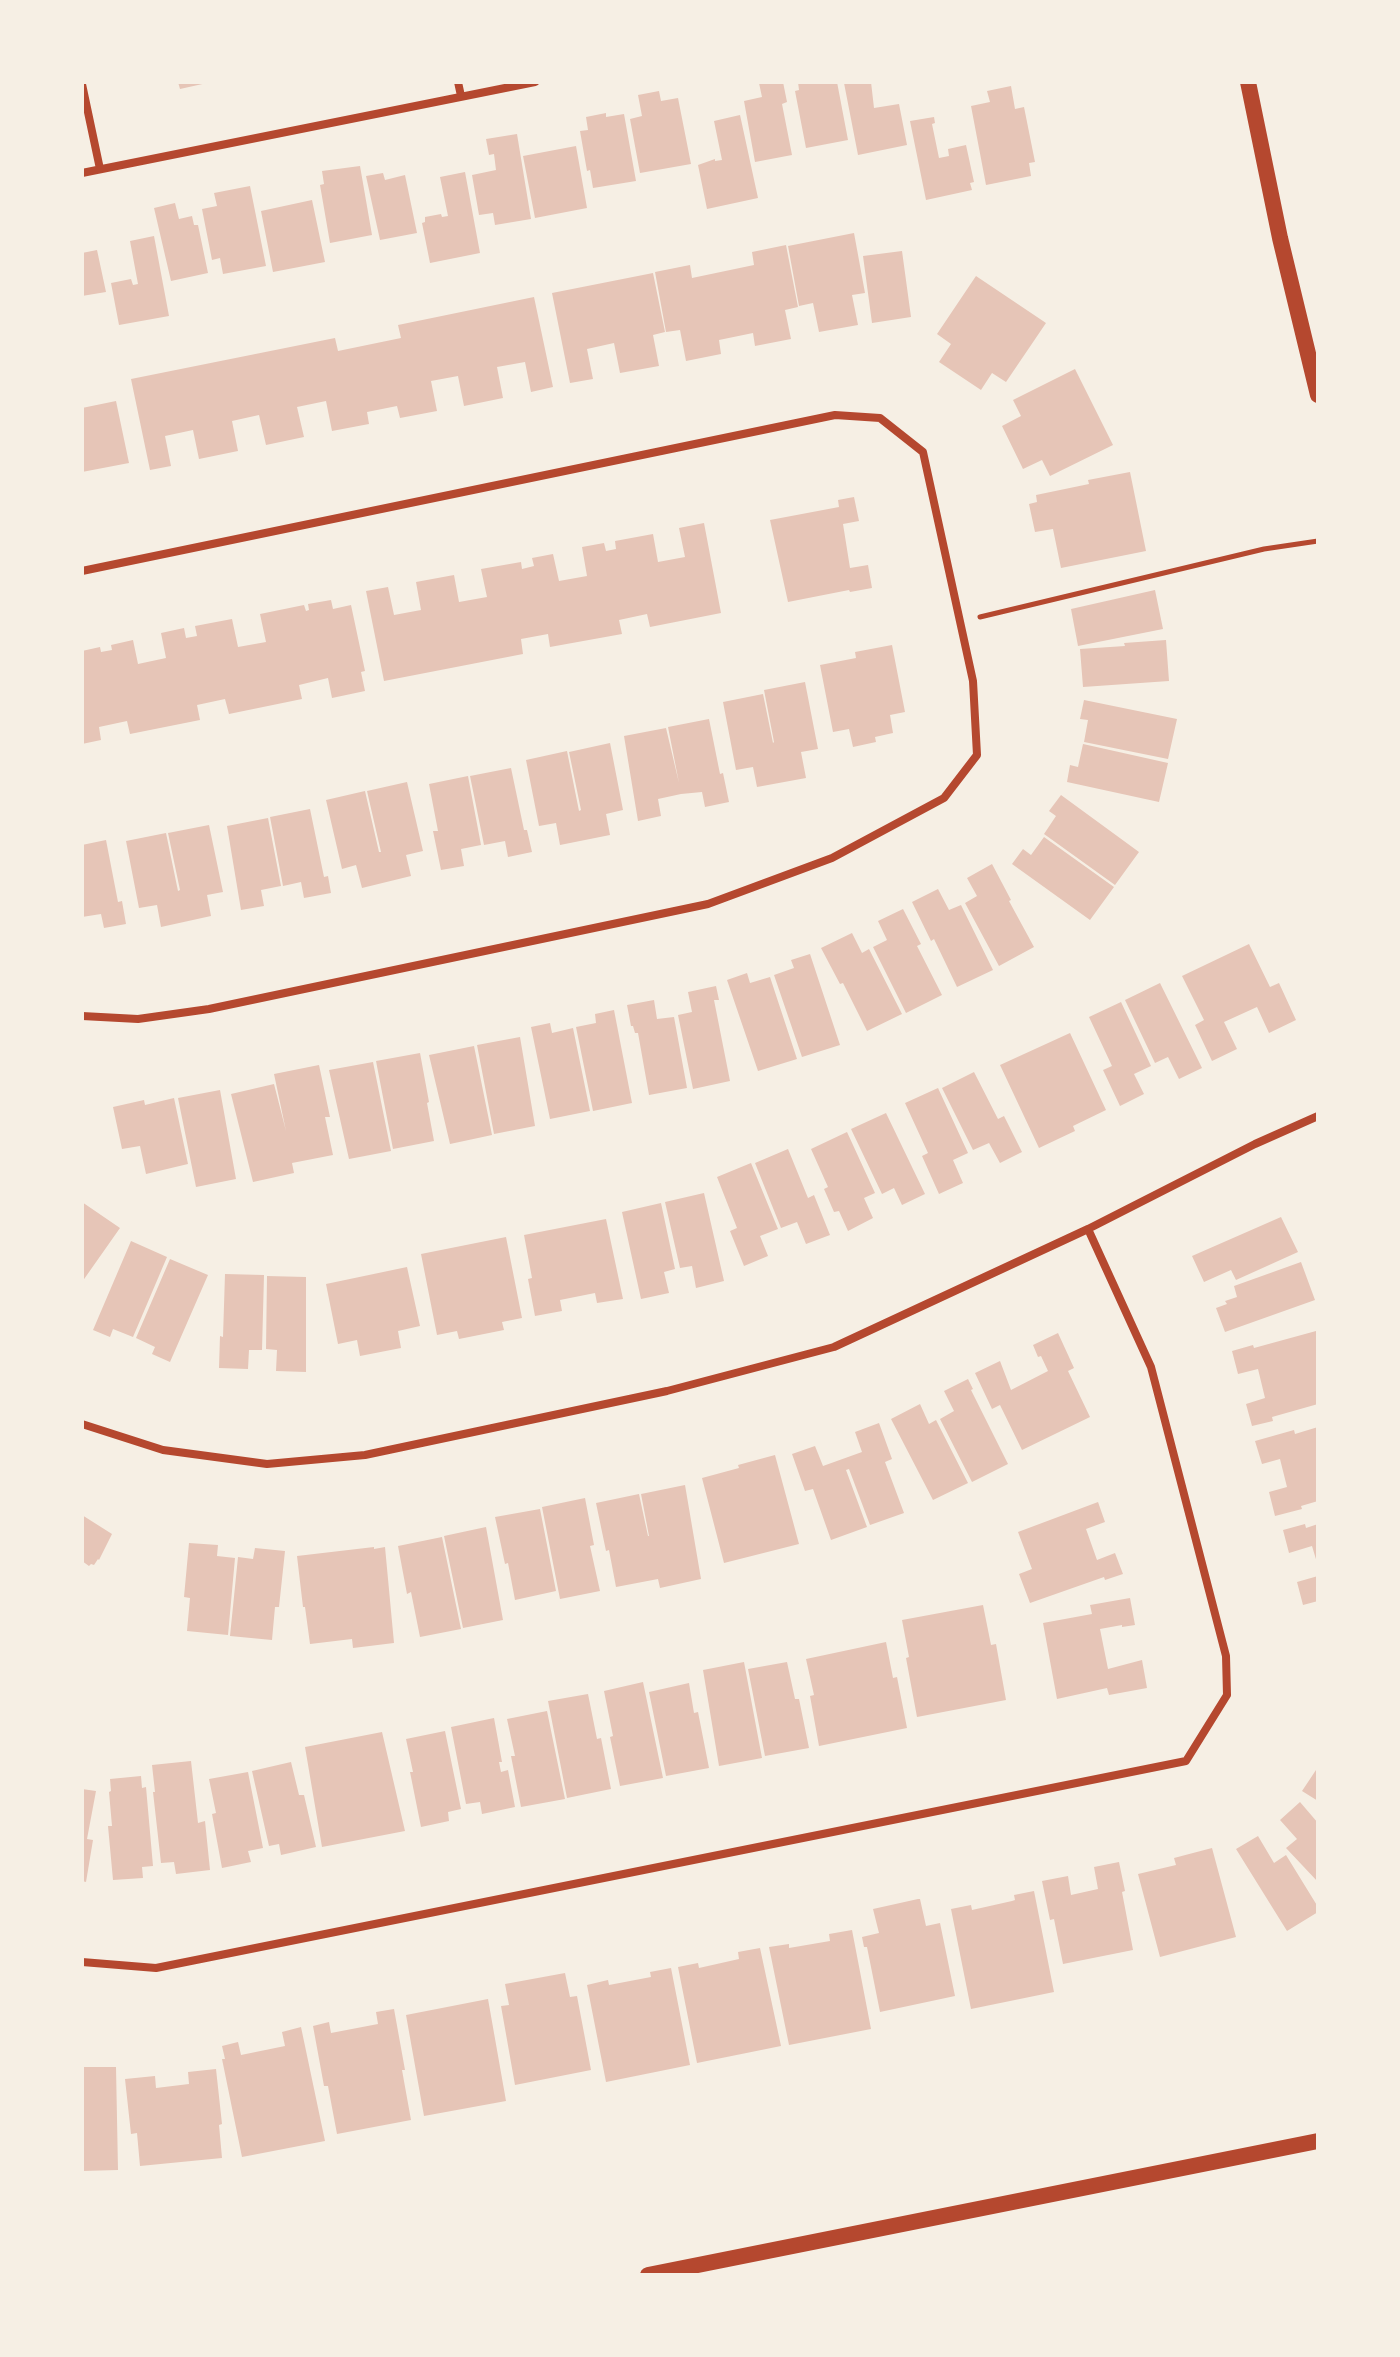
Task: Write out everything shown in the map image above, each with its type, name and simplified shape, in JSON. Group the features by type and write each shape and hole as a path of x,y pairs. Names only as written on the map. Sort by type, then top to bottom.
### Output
{"main road":[{"path":"1248,82 1280,238 1318,395"},
{"path":"648,2275 1318,2141"}],"street":[{"path":"458,82 461,96"},
{"path":"82,173 535,82"},
{"path":"82,84 100,169"},
{"path":"82,571 835,415 880,418 923,452 973,681 977,755 944,798 832,858 708,904 209,1009 138,1019 82,1016"},
{"path":"82,1424 163,1450 267,1464 365,1455 667,1391 834,1347 1088,1229 1255,1144 1318,1116"},
{"path":"82,1962 156,1968 1186,1761 1227,1695 1226,1656 1151,1367 1088,1229"}],"path":[{"path":"960,621 1264,549 1318,541"}],"building":[{"path":"178,82 207,82 207,83 180,89"},
{"path":"783,82 787,102 782,104 792,155 755,162 744,101 762,97 759,83"},
{"path":"798,82 837,82 848,140 806,148 795,91 799,90"},
{"path":"871,82 874,108 899,104 907,145 858,155 844,83"},
{"path":"1011,86 1015,109 1024,107 1035,162 1029,163 1031,176 986,185 971,106 990,102 987,91"},
{"path":"659,91 661,101 678,98 691,164 640,173 630,119 642,116 638,95"},
{"path":"606,113 606,117 624,114 636,181 593,188 580,131 588,130 586,117"},
{"path":"740,115 758,198 707,209 698,165 715,159 722,160 714,121"},
{"path":"934,117 935,123 932,124 939,158 949,156 948,149 966,145 974,182 970,183 972,190 926,200 910,121"},
{"path":"517,134 531,219 495,225 493,213 479,215 472,175 496,170 494,154 489,155 486,139"},
{"path":"576,146 587,208 535,218 523,156"},
{"path":"360,166 372,235 330,243 320,185 324,184 322,171"},
{"path":"465,172 480,253 430,263 422,223 425,217 448,216 440,177"},
{"path":"383,173 385,180 405,175 417,233 380,240 366,176"},
{"path":"250,186 266,266 223,274 220,258 212,260 202,209 217,206 214,193"},
{"path":"312,200 325,262 273,272 261,211"},
{"path":"175,203 179,219 192,216 194,225 198,225 208,273 171,281 154,208"},
{"path":"854,233 865,293 852,295 858,325 819,332 813,303 799,306 788,246"},
{"path":"154,236 169,316 119,325 111,283 131,279 133,285 138,284 130,241"},
{"path":"786,245 798,307 785,310 791,339 755,346 753,333 719,340 721,354 686,361 680,330 666,332 655,272 690,265 692,278 754,265 752,252"},
{"path":"97,250 106,292 82,296 82,253"},
{"path":"902,251 911,317 872,323 863,256"},
{"path":"653,273 665,332 653,335 659,366 620,373 614,343 587,349 593,379 570,383 552,293"},
{"path":"976,276 1046,323 1006,382 992,373 981,390 939,362 951,344 937,334"},
{"path":"534,297 553,387 531,392 525,362 497,367 503,398 464,406 458,376 431,381 437,411 400,418 397,406 367,412 369,424 332,431 326,401 297,407 304,437 266,445 259,415 232,421 238,451 199,459 193,430 165,436 171,466 150,470 131,379 335,338 338,351 401,338 398,325"},
{"path":"1075,369 1113,445 1050,476 1042,460 1023,469 1002,426 1021,416 1013,400"},
{"path":"116,401 129,463 82,472 82,408"},
{"path":"1130,472 1146,551 1061,568 1053,529 1035,532 1029,504 1037,502 1036,495"},
{"path":"854,497 859,521 843,524 850,568 868,565 872,588 788,602 770,520 839,507 838,500"},
{"path":"704,523 721,613 650,627 647,614 619,620 622,634 550,647 548,634 521,639 523,654 384,681 366,591 388,587 394,615 421,610 416,582 454,575 459,602 487,597 481,569 521,562 522,569 534,566 532,558 553,554 559,581 587,576 582,547 604,543 606,551 616,549 615,541 653,534 658,562 685,557 679,528"},
{"path":"1155,590 1163,629 1078,646 1071,609"},
{"path":"331,600 333,609 351,605 365,671 361,672 365,691 332,698 328,678 299,685 302,699 229,714 225,699 197,705 200,720 130,734 127,721 99,727 101,740 82,744 82,651 100,647 101,652 112,650 111,645 133,640 138,664 166,658 161,633 184,628 186,638 197,636 195,626 232,619 238,647 266,642 260,614 304,605 306,611 309,610 308,604"},
{"path":"1166,640 1169,681 1083,687 1080,649"},
{"path":"892,645 905,712 890,715 893,733 875,737 876,742 853,747 849,729 833,732 820,665 856,658 855,652"},
{"path":"805,682 818,749 801,752 806,778 757,787 753,767 736,770 723,702 763,694 773,743 764,690"},
{"path":"1084,700 1177,719 1168,759 1084,742 1088,720 1080,719"},
{"path":"709,719 729,802 705,807 702,792 681,794 658,799 661,816 638,821 624,736 666,728 679,783 668,727"},
{"path":"610,743 623,810 606,814 610,835 560,845 556,823 539,826 526,760 567,751 579,811 569,752"},
{"path":"1083,744 1168,763 1159,802 1067,782 1070,765 1078,767"},
{"path":"511,768 524,830 527,830 532,852 508,857 505,841 484,845 470,776"},
{"path":"468,776 481,845 461,849 464,866 441,870 433,831 438,831 429,784"},
{"path":"407,782 423,851 406,855 411,876 362,888 356,865 342,869 326,800 365,791 381,852 367,791"},
{"path":"1061,795 1139,852 1115,885 1044,834 1056,816 1049,811"},
{"path":"310,809 324,877 328,876 331,893 304,898 301,882 283,886 270,817"},
{"path":"268,818 281,886 261,890 264,906 241,910 227,826"},
{"path":"209,825 223,892 207,895 211,916 161,927 157,905 139,908 126,841 166,833 178,891 168,833"},
{"path":"1044,837 1114,887 1090,920 1012,864 1023,849 1031,855"},
{"path":"106,840 118,902 122,901 126,924 104,928 101,914 82,917 82,845"},
{"path":"992,864 1034,947 999,966 965,903 977,896 967,878"},
{"path":"938,889 949,910 961,905 993,970 957,987 912,902"},
{"path":"903,909 921,944 917,946 942,995 906,1013 873,947 887,940 878,921"},
{"path":"852,933 862,953 869,949 902,1014 867,1031 821,948"},
{"path":"1249,944 1270,987 1279,983 1296,1020 1269,1033 1257,1007 1224,1022 1237,1049 1212,1061 1195,1025 1204,1020 1182,976"},
{"path":"810,954 840,1045 802,1057 774,975 794,968 791,960"},
{"path":"747,973 750,983 770,977 797,1059 758,1071 727,980"},
{"path":"1160,983 1202,1068 1179,1079 1168,1057 1155,1063 1125,1000"},
{"path":"716,986 719,1000 714,1000 730,1081 693,1089 678,1015 692,1012 688,992"},
{"path":"654,1000 657,1019 674,1017 687,1088 649,1095 638,1033 631,1026 627,1005"},
{"path":"1121,1002 1151,1066 1134,1074 1144,1094 1120,1106 1103,1070 1112,1066 1089,1017"},
{"path":"614,1010 632,1103 593,1111 576,1027 596,1023 595,1014"},
{"path":"550,1023 552,1033 573,1028 590,1111 550,1119 531,1027"},
{"path":"1070,1033 1106,1110 1073,1126 1075,1131 1039,1148 1000,1065"},
{"path":"520,1037 535,1126 494,1134 477,1045"},
{"path":"474,1046 492,1135 450,1144 429,1055"},
{"path":"420,1053 434,1141 393,1149 376,1061"},
{"path":"373,1062 391,1151 349,1159 329,1070"},
{"path":"319,1065 330,1117 325,1117 333,1155 292,1163 294,1173 253,1182 231,1094 274,1084 286,1131 274,1074"},
{"path":"974,1072 998,1119 1004,1116 1022,1152 1000,1163 989,1143 973,1150 942,1088"},
{"path":"938,1088 968,1153 953,1160 963,1183 939,1194 922,1156 928,1153 905,1103"},
{"path":"220,1090 236,1179 196,1187 178,1098"},
{"path":"174,1098 188,1164 146,1174 140,1146 122,1149 113,1107 144,1100 145,1105"},
{"path":"886,1113 925,1194 902,1205 894,1188 882,1194 851,1129"},
{"path":"847,1132 875,1193 864,1198 873,1218 848,1231 839,1211 834,1212 824,1189 828,1187 811,1149"},
{"path":"788,1149 808,1198 814,1195 830,1235 806,1244 797,1222 781,1228 755,1163"},
{"path":"751,1163 778,1229 760,1236 768,1256 744,1266 730,1231 737,1228 717,1177"},
{"path":"704,1193 724,1281 696,1288 692,1266 680,1268 665,1202"},
{"path":"82,1202 120,1228 82,1282"},
{"path":"661,1203 675,1269 664,1272 669,1293 641,1299 622,1212"},
{"path":"1281,1217 1298,1252 1236,1280 1231,1270 1204,1282 1192,1256"},
{"path":"606,1219 623,1299 597,1303 595,1293 560,1300 562,1311 535,1316 524,1235"},
{"path":"506,1237 522,1318 502,1322 504,1330 459,1339 457,1331 437,1335 421,1254"},
{"path":"131,1241 167,1257 133,1337 113,1329 110,1337 93,1330"},
{"path":"170,1259 208,1275 170,1362 152,1354 155,1347 136,1338"},
{"path":"1301,1262 1315,1300 1225,1332 1216,1308 1237,1297 1234,1286"},
{"path":"407,1267 420,1326 398,1331 401,1348 360,1356 357,1340 338,1344 326,1284"},
{"path":"225,1274 264,1275 262,1350 249,1350 248,1369 219,1368"},
{"path":"267,1276 306,1277 306,1372 276,1371 277,1350 266,1349"},
{"path":"1316,1331 1318,1404 1252,1426 1246,1404 1265,1398 1258,1369 1238,1374 1232,1351"},
{"path":"1058,1333 1074,1368 1068,1371 1090,1417 1022,1450 1000,1405 992,1409 975,1373 1000,1361 1011,1390 1048,1371 1033,1345"},
{"path":"968,1379 1008,1464 972,1482 940,1419 954,1411 944,1391"},
{"path":"920,1404 929,1424 936,1420 968,1483 933,1500 891,1419"},
{"path":"879,1423 892,1459 885,1462 904,1513 870,1525 849,1469 846,1470 867,1527 831,1540 813,1489 805,1491 792,1454 815,1446 823,1466 862,1452 855,1432"},
{"path":"1318,1427 1318,1501 1275,1516 1269,1492 1287,1487 1280,1459 1262,1464 1255,1441"},
{"path":"775,1455 799,1544 724,1563 702,1478"},
{"path":"685,1485 701,1579 660,1588 658,1579 616,1587 596,1503 639,1494 649,1536 641,1494"},
{"path":"585,1498 594,1545 590,1546 600,1591 560,1599 542,1507"},
{"path":"1098,1502 1105,1522 1086,1529 1097,1560 1115,1553 1123,1574 1105,1580 1104,1577 1030,1603 1019,1574 1032,1569 1018,1532"},
{"path":"540,1509 556,1591 515,1600 495,1517"},
{"path":"82,1515 112,1534 99,1560 89,1566 82,1561"},
{"path":"1305,1524 1306,1528 1318,1524 1318,1566 1312,1546 1289,1553 1283,1530"},
{"path":"486,1527 503,1620 463,1628 444,1536"},
{"path":"442,1537 461,1629 420,1637 411,1592 407,1594 398,1546"},
{"path":"189,1543 218,1545 217,1556 235,1558 228,1635 187,1631 190,1598 184,1597"},
{"path":"385,1547 394,1643 353,1648 352,1639 310,1644 297,1556"},
{"path":"255,1548 285,1551 272,1640 230,1636 238,1557 253,1559"},
{"path":"1318,1576 1318,1601 1303,1605 1297,1582"},
{"path":"1130,1598 1135,1625 1100,1629 1108,1669 1142,1660 1147,1688 1109,1695 1107,1688 1057,1699 1043,1623 1092,1614 1090,1605"},
{"path":"983,1605 991,1645 996,1644 1006,1700 917,1717 902,1620"},
{"path":"886,1642 907,1728 819,1746 810,1696 814,1695 806,1659"},
{"path":"744,1662 762,1758 719,1766 703,1670"},
{"path":"787,1662 795,1699 799,1699 809,1748 765,1756 748,1669"},
{"path":"643,1682 663,1778 620,1786 604,1691"},
{"path":"689,1683 709,1768 666,1776 649,1692"},
{"path":"588,1694 611,1789 567,1798 548,1701"},
{"path":"547,1711 565,1799 521,1807 507,1719"},
{"path":"494,1718 501,1772 508,1770 515,1807 482,1814 480,1802 466,1804 451,1727"},
{"path":"445,1731 461,1809 448,1812 449,1821 421,1827 406,1739"},
{"path":"382,1732 405,1831 322,1847 305,1747"},
{"path":"191,1761 198,1823 205,1821 210,1870 176,1874 174,1862 161,1863 152,1765"},
{"path":"291,1762 299,1795 304,1795 316,1847 281,1855 279,1844 269,1846 252,1771"},
{"path":"1318,1771 1318,1801 1302,1791"},
{"path":"248,1772 263,1848 248,1851 251,1862 222,1868 209,1779"},
{"path":"141,1776 142,1788 146,1787 153,1866 142,1867 143,1878 113,1880 108,1826 112,1826 110,1779"},
{"path":"82,1789 96,1791 87,1839 93,1840 86,1882 82,1881"},
{"path":"1300,1802 1318,1823 1318,1882 1286,1848 1297,1839 1280,1820"},
{"path":"1258,1836 1274,1863 1286,1855 1318,1907 1318,1912 1287,1931 1236,1849"},
{"path":"1212,1848 1236,1937 1160,1957 1138,1874 1176,1865 1174,1858"},
{"path":"1119,1862 1133,1950 1063,1964 1042,1881 1068,1876 1071,1895 1098,1889 1094,1867"},
{"path":"1034,1891 1054,1992 971,2009 951,1909 971,1905 972,1910 1012,1901 1015,1900 1014,1895"},
{"path":"920,1899 926,1926 940,1923 955,1996 880,2012 867,1947 864,1947 862,1937 879,1933 873,1909"},
{"path":"852,1930 871,2029 789,2045 769,1947 789,1944 789,1948 830,1941 829,1934"},
{"path":"760,1948 781,2046 697,2063 678,1967 698,1963 699,1968 739,1959 738,1952"},
{"path":"671,1968 690,2065 606,2082 587,1985 608,1980 609,1985 651,1977 650,1972"},
{"path":"565,1973 570,1997 577,1996 591,2070 515,2085 501,2006 509,2005 505,1984"},
{"path":"488,1999 506,2101 424,2116 406,2015"},
{"path":"394,2009 411,2120 337,2134 313,2026 329,2022 331,2033 378,2024 376,2012"},
{"path":"301,2027 325,2141 242,2157 222,2046 238,2042 241,2055 285,2046 282,2032"},
{"path":"82,2067 116,2067 118,2170 82,2171"},
{"path":"216,2069 222,2158 140,2166 137,2133 131,2134 125,2079 155,2076 156,2088 189,2084 188,2072"}]}
